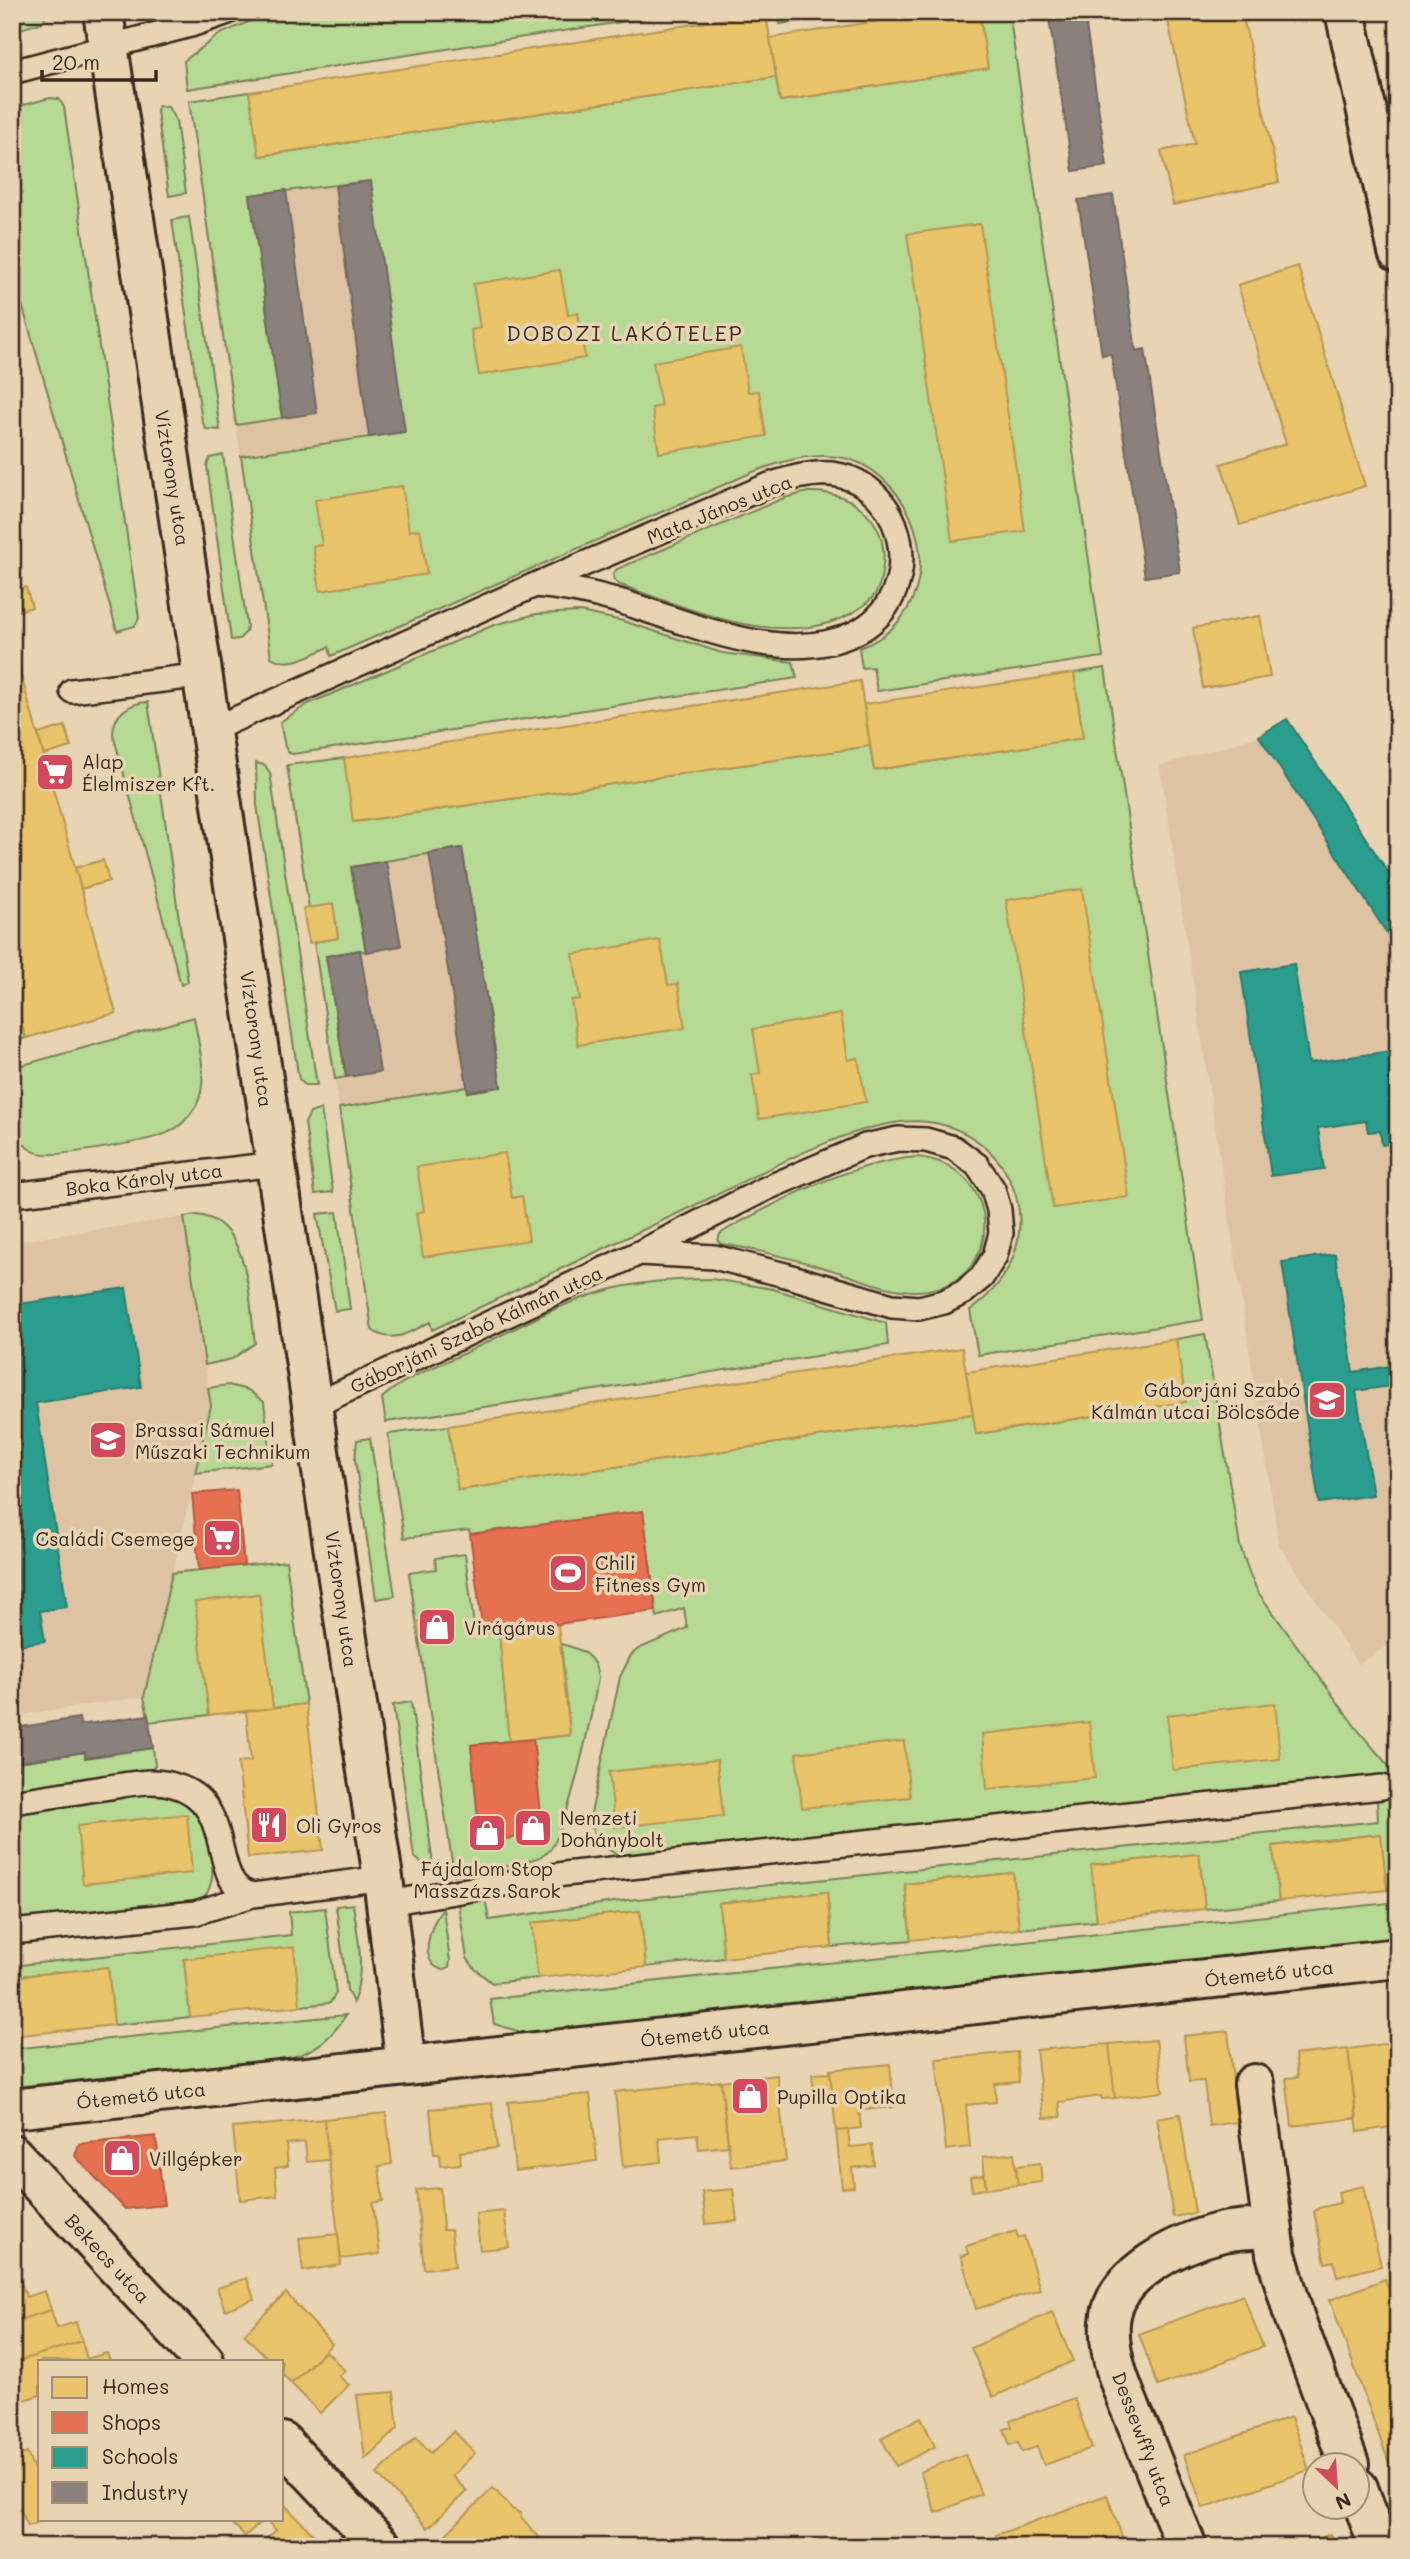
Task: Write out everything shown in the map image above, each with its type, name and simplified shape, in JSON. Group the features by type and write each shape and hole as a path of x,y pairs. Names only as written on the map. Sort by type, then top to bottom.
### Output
{"street":[{"path":"1345,12 1398,252"},
{"name":"Víztorony utca","path":"106,29 385,1890 407,2066"},
{"name":"Ótemető utca","path":"12,2109 1398,1958"},
{"path":"1254,2084 1272,2228 1282,2281 1344,2450"},
{"name":"Bekecs utca","path":"12,2154 203,2360"},
{"name":"Dessewffy utca","path":"1187,2547 1120,2382 1112,2351 1109,2320 1117,2298 1131,2279 1151,2262 1194,2241 1221,2233 1272,2228"},
{"path":"284,2444 382,2547"},
{"path":"1369,2520 1379,2547"}],"lane":[{"path":"12,72 106,29 207,20 228,12"},
{"name":"Mata János utca","path":"211,730 535,585 769,485 810,475 832,474 855,481 868,489 891,519 899,538 903,559 900,582 890,604 875,619 857,632 813,644 780,644 715,633 589,593 535,585"},
{"path":"72,691 204,675"},
{"name":"Gáborjáni Szabó Kálmán utca","path":"313,1406 639,1253 765,1189 865,1146 898,1139 926,1140 954,1148 977,1166 993,1189 999,1210 1001,1233 995,1256 982,1277 964,1292 944,1302 919,1308 892,1306 714,1258 639,1253"},
{"name":"Boka Károly utca","path":"12,1195 276,1164"},
{"path":"12,1802 149,1782 179,1787 198,1797 211,1812 217,1825 231,1882 239,1890 253,1895"},
{"path":"12,1932 195,1913 253,1895 385,1890 564,1874 1382,1787"}],"shaded area":[{"path":"335,186 369,437 241,456 236,425 317,412 286,190"},
{"path":"1259,736 1398,950 1398,1639 1358,1664 1279,1545 1160,766"},
{"path":"429,853 467,1087 339,1108 335,1079 380,1071 360,950 366,952 401,946 386,861"},
{"name":"Brassai Sámuel Műszaki Technikum","path":"184,1217 211,1406 144,1697 12,1716 12,1242"}],"green space":[{"path":"12,12 49,12 41,23 13,31 17,53 12,54"},
{"path":"272,12 686,12 187,89 184,61 220,34"},
{"path":"778,12 854,12 780,24"},
{"path":"979,12 1009,12 1103,657 877,691 873,667 862,668 859,648 882,636 900,620 912,600 919,578 920,555 916,531 906,509 879,475 852,460 814,456 789,460 753,472 331,656 329,647 293,661 285,662 271,657 241,456 404,432 370,181 250,195 282,418 236,425 189,101 249,92 260,156 776,77 780,101 987,68"},
{"path":"50,98 59,99 64,107 139,618 135,626 117,631 12,270 12,108"},
{"path":"158,106 168,107 176,121 186,193 169,196"},
{"path":"189,217 220,430 206,429 202,421 172,220"},
{"path":"223,455 247,626 246,632 239,639 231,640 207,466 210,458"},
{"path":"808,492 841,497 855,504 875,525 881,539 884,554 877,591 862,607 842,618 821,625 796,628 744,624 692,610 618,584 614,580 613,574 617,569 784,498"},
{"path":"580,612 623,621 722,653 793,662 797,678 293,754 285,747 280,722 308,704 494,625 536,614"},
{"path":"1105,668 1203,1320 978,1355 970,1310 999,1282 1015,1251 1019,1218 1013,1187 996,1159 972,1137 939,1124 901,1122 853,1133 803,1152 432,1330 430,1322 394,1337 372,1330 339,1108 467,1087 468,1092 501,1086 462,848 351,867 366,952 360,950 326,956 346,1077 335,1079 314,942 338,938 333,905 309,908 287,765 344,758 354,822 870,746 874,770 1083,738 1074,673"},
{"path":"148,702 188,982 181,985 113,734 116,721 123,711"},
{"path":"256,763 265,765 270,773 317,1085 305,1085 298,1074 257,805"},
{"path":"12,991 26,1038 12,1042"},
{"path":"194,1017 202,1062 202,1085 196,1106 177,1127 160,1136 54,1154 33,1151 19,1137 11,1108 12,1068"},
{"path":"321,1109 333,1192 315,1194 305,1123 310,1113"},
{"path":"915,1157 944,1164 965,1179 978,1199 984,1221 982,1244 972,1265 954,1281 928,1290 893,1289 807,1263 721,1244 718,1241 720,1234 731,1227 820,1183 866,1167"},
{"path":"337,1212 350,1309 335,1311 317,1214"},
{"path":"197,1215 215,1221 228,1232 237,1248 248,1287 255,1343 232,1359 205,1365 184,1217"},
{"path":"712,1279 773,1289 886,1323 888,1345 386,1422 382,1398 401,1384 552,1310 587,1296 631,1285"},
{"path":"1205,1334 1240,1546 1250,1575 1258,1592 1357,1729 1398,1777 1398,1888 1387,1890 1380,1834 1273,1846 1279,1901 1205,1909 1199,1854 1092,1865 1097,1921 1019,1929 1013,1873 905,1884 911,1940 832,1947 827,1892 719,1903 724,1958 646,1967 640,1911 533,1923 538,1978 492,1983 475,1969 467,1958 458,1903 485,1898 489,1920 628,1900 1378,1821 1377,1799 1389,1798 1387,1777 624,1856 617,1854 600,1843 590,1818 620,1677 631,1655 638,1649 687,1628 684,1608 657,1617 643,1511 470,1534 469,1530 404,1538 388,1434 448,1426 458,1490 973,1414 977,1434 1185,1402 1176,1339"},
{"path":"228,1385 248,1390 264,1402 272,1464 195,1473 211,1406 208,1388"},
{"path":"370,1438 395,1596 376,1599 355,1460 357,1440"},
{"path":"465,1554 475,1634 499,1631 509,1741 471,1745 481,1841 543,1835 533,1739 570,1735 561,1644 575,1648 591,1658 598,1678 571,1798 555,1841 548,1852 530,1861 454,1875 409,1573 436,1569 435,1558"},
{"path":"286,1561 306,1704 273,1708 258,1594 196,1602 209,1715 149,1722 144,1697 172,1573"},
{"path":"411,1702 434,1872 414,1857 393,1705"},
{"path":"153,1748 155,1766 149,1773 12,1792 12,1770 19,1768 18,1762 85,1752 85,1757"},
{"path":"153,1791 171,1796 192,1807 205,1826 212,1879 203,1898 196,1903 12,1924 12,1811"},
{"path":"1398,1902 1398,1938 544,2032 521,2032 494,2024 490,1999"},
{"path":"353,1904 360,1966 353,2003 347,1990 336,1906"},
{"path":"325,1908 336,1993 330,2003 300,2006 184,1960 190,2017 114,2025 108,1967 12,1977 12,1966 291,1935 289,1912"},
{"path":"443,1909 450,1961 449,1967 444,1970 435,1967 428,1952 430,1933"},
{"path":"346,2015 321,2043 305,2053 286,2059 12,2087 12,2049"}],"building: Homes":[{"path":"935,12 979,12 988,68 780,101 770,38"},
{"path":"1166,12 1242,12 1279,182 1173,205 1161,151 1195,144"},
{"path":"766,13 776,77 259,156 249,92"},
{"path":"980,224 1025,531 952,541 907,234"},
{"path":"1298,266 1365,486 1240,525 1221,464 1286,444 1238,285"},
{"path":"560,270 568,315 578,313 585,358 479,375 471,330 480,328 473,284"},
{"path":"741,347 748,392 759,391 766,436 659,453 652,408 661,406 653,362"},
{"path":"402,486 409,531 420,529 427,574 320,591 313,546 322,545 315,500"},
{"path":"26,587 32,607 12,613 12,591"},
{"path":"1260,616 1270,677 1203,688 1193,628"},
{"path":"12,643 116,1013 26,1038 12,991"},
{"path":"1074,673 1083,738 874,770 864,704"},
{"path":"860,681 870,746 353,822 344,758"},
{"path":"65,726 71,747 44,755 38,734"},
{"path":"103,860 109,881 81,889 75,868"},
{"path":"1082,889 1129,1197 1053,1208 1006,900"},
{"path":"333,904 338,938 309,943 303,909"},
{"path":"660,940 668,985 678,984 685,1028 578,1045 571,1000 580,999 573,954"},
{"path":"841,1014 848,1060 858,1058 866,1102 759,1119 752,1075 760,1073 753,1029"},
{"path":"505,1153 512,1198 522,1196 529,1240 423,1257 416,1213 424,1211 417,1167"},
{"path":"1176,1339 1186,1402 976,1434 966,1372"},
{"path":"962,1348 973,1414 458,1490 448,1426"},
{"path":"259,1594 273,1708 209,1715 195,1602"},
{"path":"430,1620 432,1634 419,1636 417,1622"},
{"path":"558,1624 570,1735 509,1741 499,1631"},
{"path":"1275,1703 1280,1759 1173,1770 1167,1715"},
{"path":"306,1704 323,1850 248,1858 238,1762 251,1761 246,1711"},
{"path":"1089,1722 1095,1778 987,1789 982,1734"},
{"path":"904,1741 910,1797 802,1808 796,1753"},
{"path":"717,1760 723,1816 615,1827 609,1772"},
{"path":"187,1814 192,1873 83,1884 77,1826"},
{"path":"1381,1834 1387,1890 1279,1901 1273,1846"},
{"path":"1199,1854 1205,1909 1097,1921 1091,1865"},
{"path":"1013,1873 1019,1929 911,1940 905,1884"},
{"path":"827,1892 832,1947 724,1958 719,1903"},
{"path":"640,1911 646,1967 538,1978 532,1923"},
{"path":"294,1947 300,2006 190,2017 184,1959"},
{"path":"108,1967 114,2025 12,2036 12,1977"},
{"path":"1228,2031 1237,2122 1209,2126 1204,2081 1189,2082 1184,2036"},
{"path":"1156,2040 1163,2092 1115,2098 1109,2044"},
{"path":"1398,2042 1398,2126 1358,2132 1348,2049"},
{"path":"1109,2044 1115,2098 1102,2099 1101,2096 1059,2102 1061,2117 1044,2118 1036,2050"},
{"path":"1348,2049 1357,2118 1292,2126 1286,2078 1298,2077 1295,2055"},
{"path":"1017,2052 1019,2082 995,2084 996,2102 966,2105 970,2147 946,2150 936,2059"},
{"path":"890,2064 894,2107 859,2110 861,2128 836,2131 830,2070"},
{"path":"830,2073 833,2100 815,2102 812,2074"},
{"path":"777,2075 786,2161 731,2167 721,2081"},
{"path":"721,2081 728,2146 699,2149 697,2134 659,2138 661,2162 623,2167 615,2092"},
{"path":"590,2094 597,2161 515,2171 508,2102"},
{"path":"492,2103 497,2148 460,2152 461,2164 441,2166 440,2154 434,2154 430,2109"},
{"path":"386,2113 392,2164 379,2166 383,2201 373,2203 380,2254 341,2259 324,2119"},
{"path":"1180,2114 1195,2213 1173,2217 1157,2118"},
{"path":"324,2119 329,2160 307,2162 305,2142 286,2144 288,2166 275,2168 277,2196 240,2200 233,2128"},
{"path":"848,2130 850,2147 872,2145 874,2165 852,2168 854,2187 842,2188 836,2131"},
{"path":"1014,2153 1018,2185 986,2189 983,2157"},
{"path":"1040,2163 1042,2182 1018,2185 1016,2166"},
{"path":"984,2175 986,2189 972,2191 970,2177"},
{"path":"1363,2186 1381,2266 1337,2277 1334,2261 1325,2263 1314,2212 1319,2208 1340,2203 1338,2192"},
{"path":"440,2188 443,2230 451,2230 455,2266 424,2269 416,2190"},
{"path":"733,2189 737,2221 706,2224 702,2192"},
{"path":"504,2211 509,2247 480,2250 476,2214"},
{"path":"1016,2231 1018,2238 1024,2236 1040,2290 976,2309 961,2256 968,2254 966,2246"},
{"path":"338,2234 341,2265 303,2271 299,2238"},
{"path":"247,2278 254,2299 225,2310 217,2288"},
{"path":"20,2279 26,2297 45,2291 51,2310 12,2322 12,2282"},
{"path":"1385,2279 1398,2314 1398,2488 1330,2300"},
{"path":"286,2293 332,2344 291,2383 284,2375 284,2360 269,2360 244,2334"},
{"path":"1243,2295 1263,2347 1158,2386 1139,2334"},
{"path":"51,2310 57,2328 76,2322 82,2341 12,2363 12,2322"},
{"path":"1052,2312 1073,2361 993,2397 971,2348"},
{"path":"82,2341 87,2359 107,2353 110,2360 38,2360 38,2396 18,2402 12,2384 12,2363"},
{"path":"326,2351 345,2371 339,2376 349,2385 320,2413 291,2383"},
{"path":"394,2392 398,2428 365,2459 357,2395"},
{"path":"1074,2398 1092,2448 1044,2465 1037,2447 1022,2452 1018,2442 1010,2445 1004,2429 1012,2427 1010,2421"},
{"path":"921,2417 935,2447 896,2466 881,2438"},
{"path":"1291,2417 1302,2450 1302,2473 1203,2508 1184,2455"},
{"path":"454,2431 475,2453 452,2476 467,2491 428,2528 377,2474 416,2437 431,2453"},
{"path":"27,2453 34,2469 38,2467 38,2520 43,2520 28,2526 12,2492 12,2459"},
{"path":"965,2454 981,2494 936,2513 920,2472"},
{"path":"493,2488 512,2509 520,2513 539,2537 529,2547 446,2547 440,2540"},
{"path":"1107,2495 1126,2547 1000,2547 996,2535"},
{"path":"284,2504 325,2547 258,2547 276,2530 266,2520 284,2520"},
{"path":"229,2520 263,2520 245,2536"},
{"path":"1330,2534 1335,2547 1298,2547"}],"building: Shops":[{"path":"237,1490 244,1565 199,1570 192,1494"},
{"path":"643,1511 656,1611 483,1634 470,1534"},
{"path":"533,1739 543,1835 480,1841 471,1745"},
{"path":"156,2136 164,2205 125,2209 75,2156 79,2144"}],"building: Schools":[{"path":"1287,719 1398,887 1398,950 1259,736"},
{"path":"1294,964 1309,1063 1398,1050 1398,1143 1382,1145 1380,1131 1368,1132 1366,1121 1318,1128 1324,1169 1271,1176 1241,972"},
{"path":"1398,1244 1398,1281 1392,1245"},
{"path":"1335,1254 1353,1372 1398,1365 1398,1385 1356,1391 1373,1495 1319,1503 1282,1262"},
{"path":"126,1288 141,1387 36,1403 67,1607 40,1611 45,1641 12,1646 12,1305"}],"building: Industry":[{"path":"1048,12 1084,12 1107,166 1073,171"},
{"path":"371,181 405,432 369,437 335,186"},
{"path":"286,190 317,413 282,418 250,195"},
{"path":"1113,195 1136,351 1145,349 1180,572 1145,577 1111,354 1102,355 1078,200"},
{"path":"462,848 501,1087 468,1092 429,853"},
{"path":"386,861 401,946 366,952 351,867"},
{"path":"360,950 380,1072 346,1077 326,956"},
{"path":"148,1715 153,1748 85,1758 85,1752 18,1762 19,1768 12,1770 14,1728 79,1718 80,1725"}],"place":[{"name":"Alap Élelmiszer Kft.","path":"55,772"},
{"name":"Gáborjáni Szabó Kálmán utcai Bölcsőde","path":"1327,1400"},
{"name":"Brassai Sámuel Műszaki Technikum","path":"108,1440"},
{"name":"Családi Csemege","path":"222,1538"},
{"name":"Chili Fitness Gym","path":"568,1573"},
{"name":"Virágárus","path":"437,1627"},
{"name":"Oli Gyros","path":"269,1825"},
{"name":"Nemzeti Dohánybolt","path":"533,1828"},
{"name":"Fájdalom Stop Masszázs Sarok","path":"487,1833"},
{"name":"Pupilla Optika","path":"750,2096"},
{"name":"Villgépker","path":"122,2158"}],"district":[{"name":"DOBOZI LAKÓTELEP","path":"625,332"}]}
